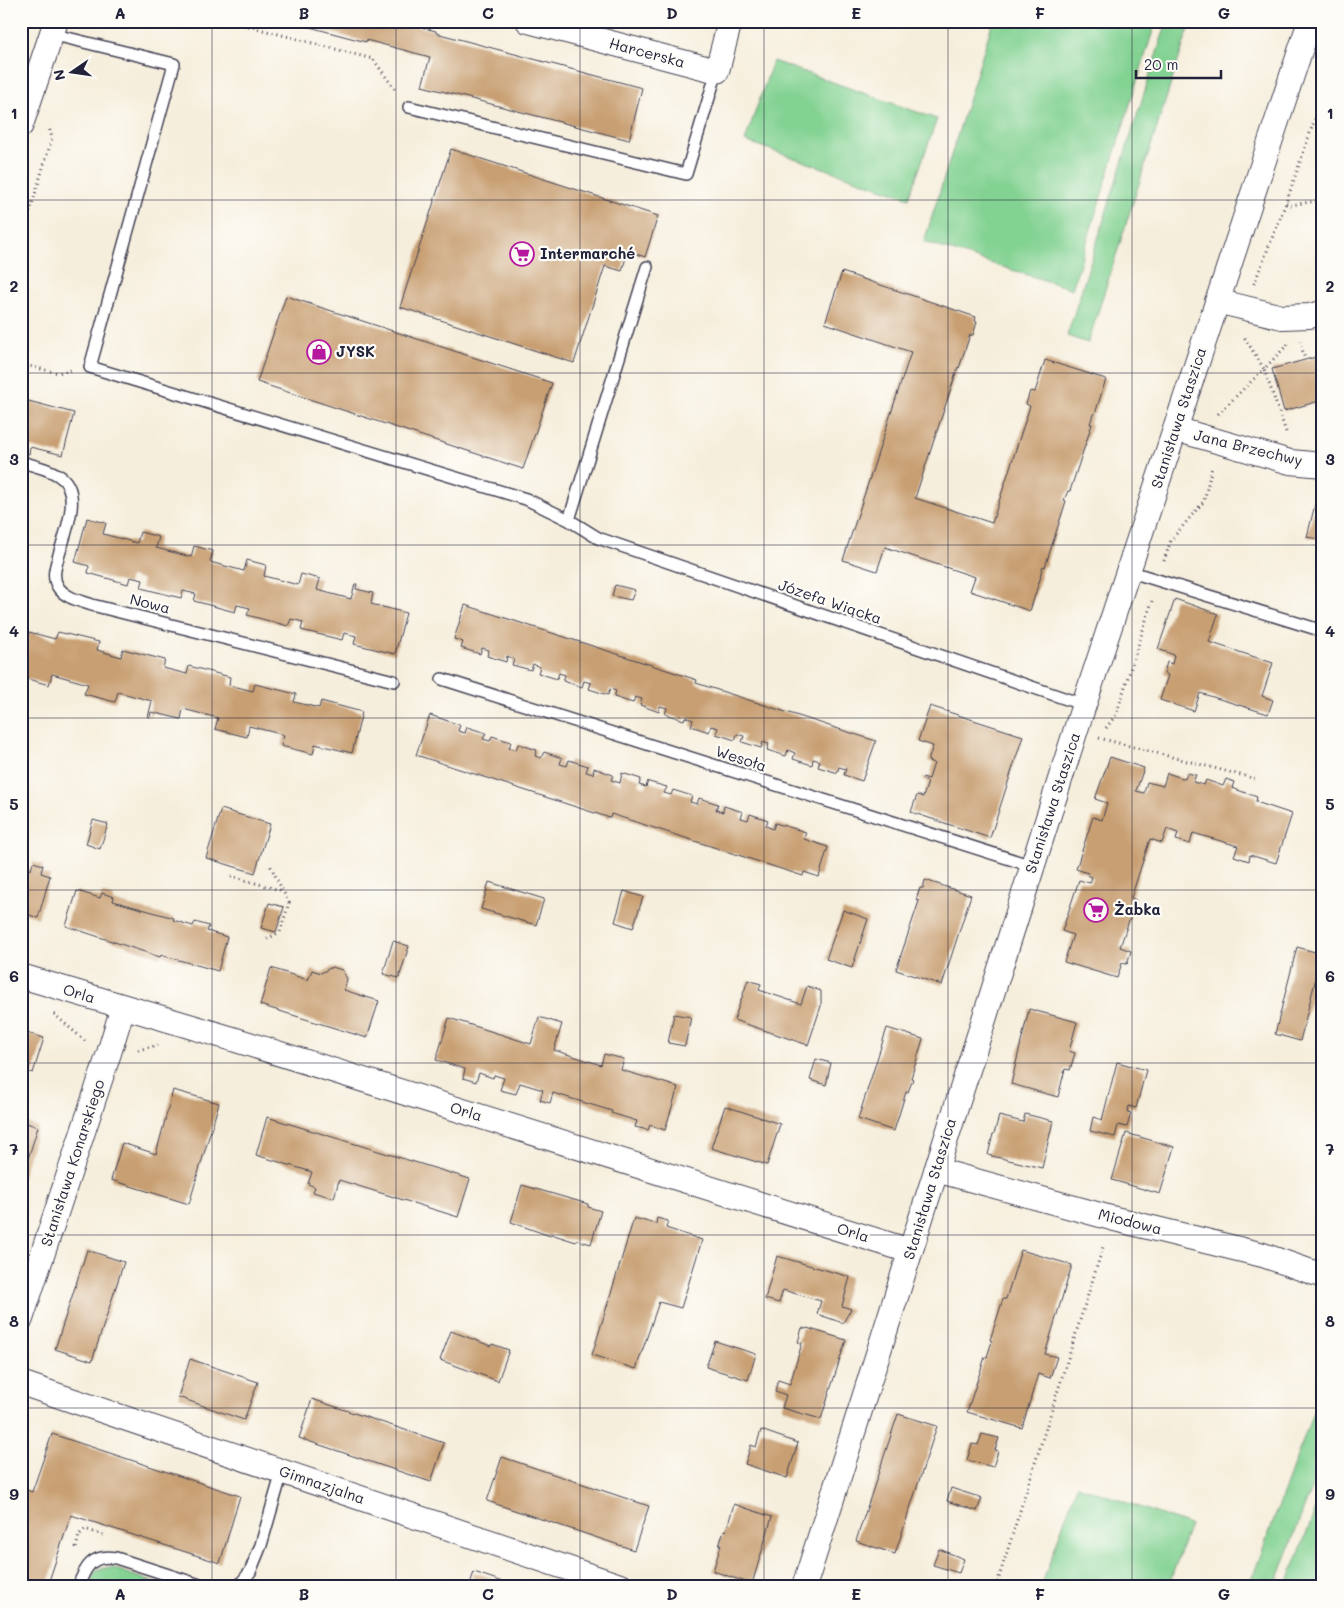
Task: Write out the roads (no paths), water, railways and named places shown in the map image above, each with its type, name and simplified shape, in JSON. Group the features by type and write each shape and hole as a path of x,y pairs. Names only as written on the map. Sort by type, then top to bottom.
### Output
{"street":[{"name":"Harcerska","path":"528,21 717,71"},
{"path":"717,71 730,21"},
{"name":"Stanisława Staszica","path":"804,1587 1084,705 1310,21"},
{"path":"21,125 53,28"},
{"path":"1217,300 1282,317 1309,316 1323,313"},
{"name":"Jana Brzechwy","path":"1175,429 1290,462 1323,465"},
{"name":"Orla","path":"21,976 227,1037 910,1251"},
{"name":"Stanisława Konarskiego","path":"21,1319 123,1007"},
{"name":"Miodowa","path":"936,1170 1111,1218 1263,1255 1323,1276"},
{"name":"Gimnazjalna","path":"21,1384 623,1587"}],"lane":[{"name":"Józefa Wiącka","path":"53,28 174,64 90,368 526,499 568,520 598,538 1084,705"},
{"path":"409,107 686,174 717,71"},
{"path":"568,520 646,267"},
{"name":"Nowa","path":"21,462 59,476 69,487 73,499 69,520 56,563 54,579 59,589 71,598 92,605 394,681"},
{"path":"1128,571 1323,630"},
{"name":"Wesoła","path":"442,679 1032,866"},
{"path":"238,1587 250,1572 282,1472"},
{"path":"78,1587 85,1569 94,1561 107,1556 206,1587"}],"place":[{"name":"Intermarché","path":"522,254"},
{"name":"JYSK","path":"319,352"},
{"name":"Żabka","path":"1096,910"}]}
